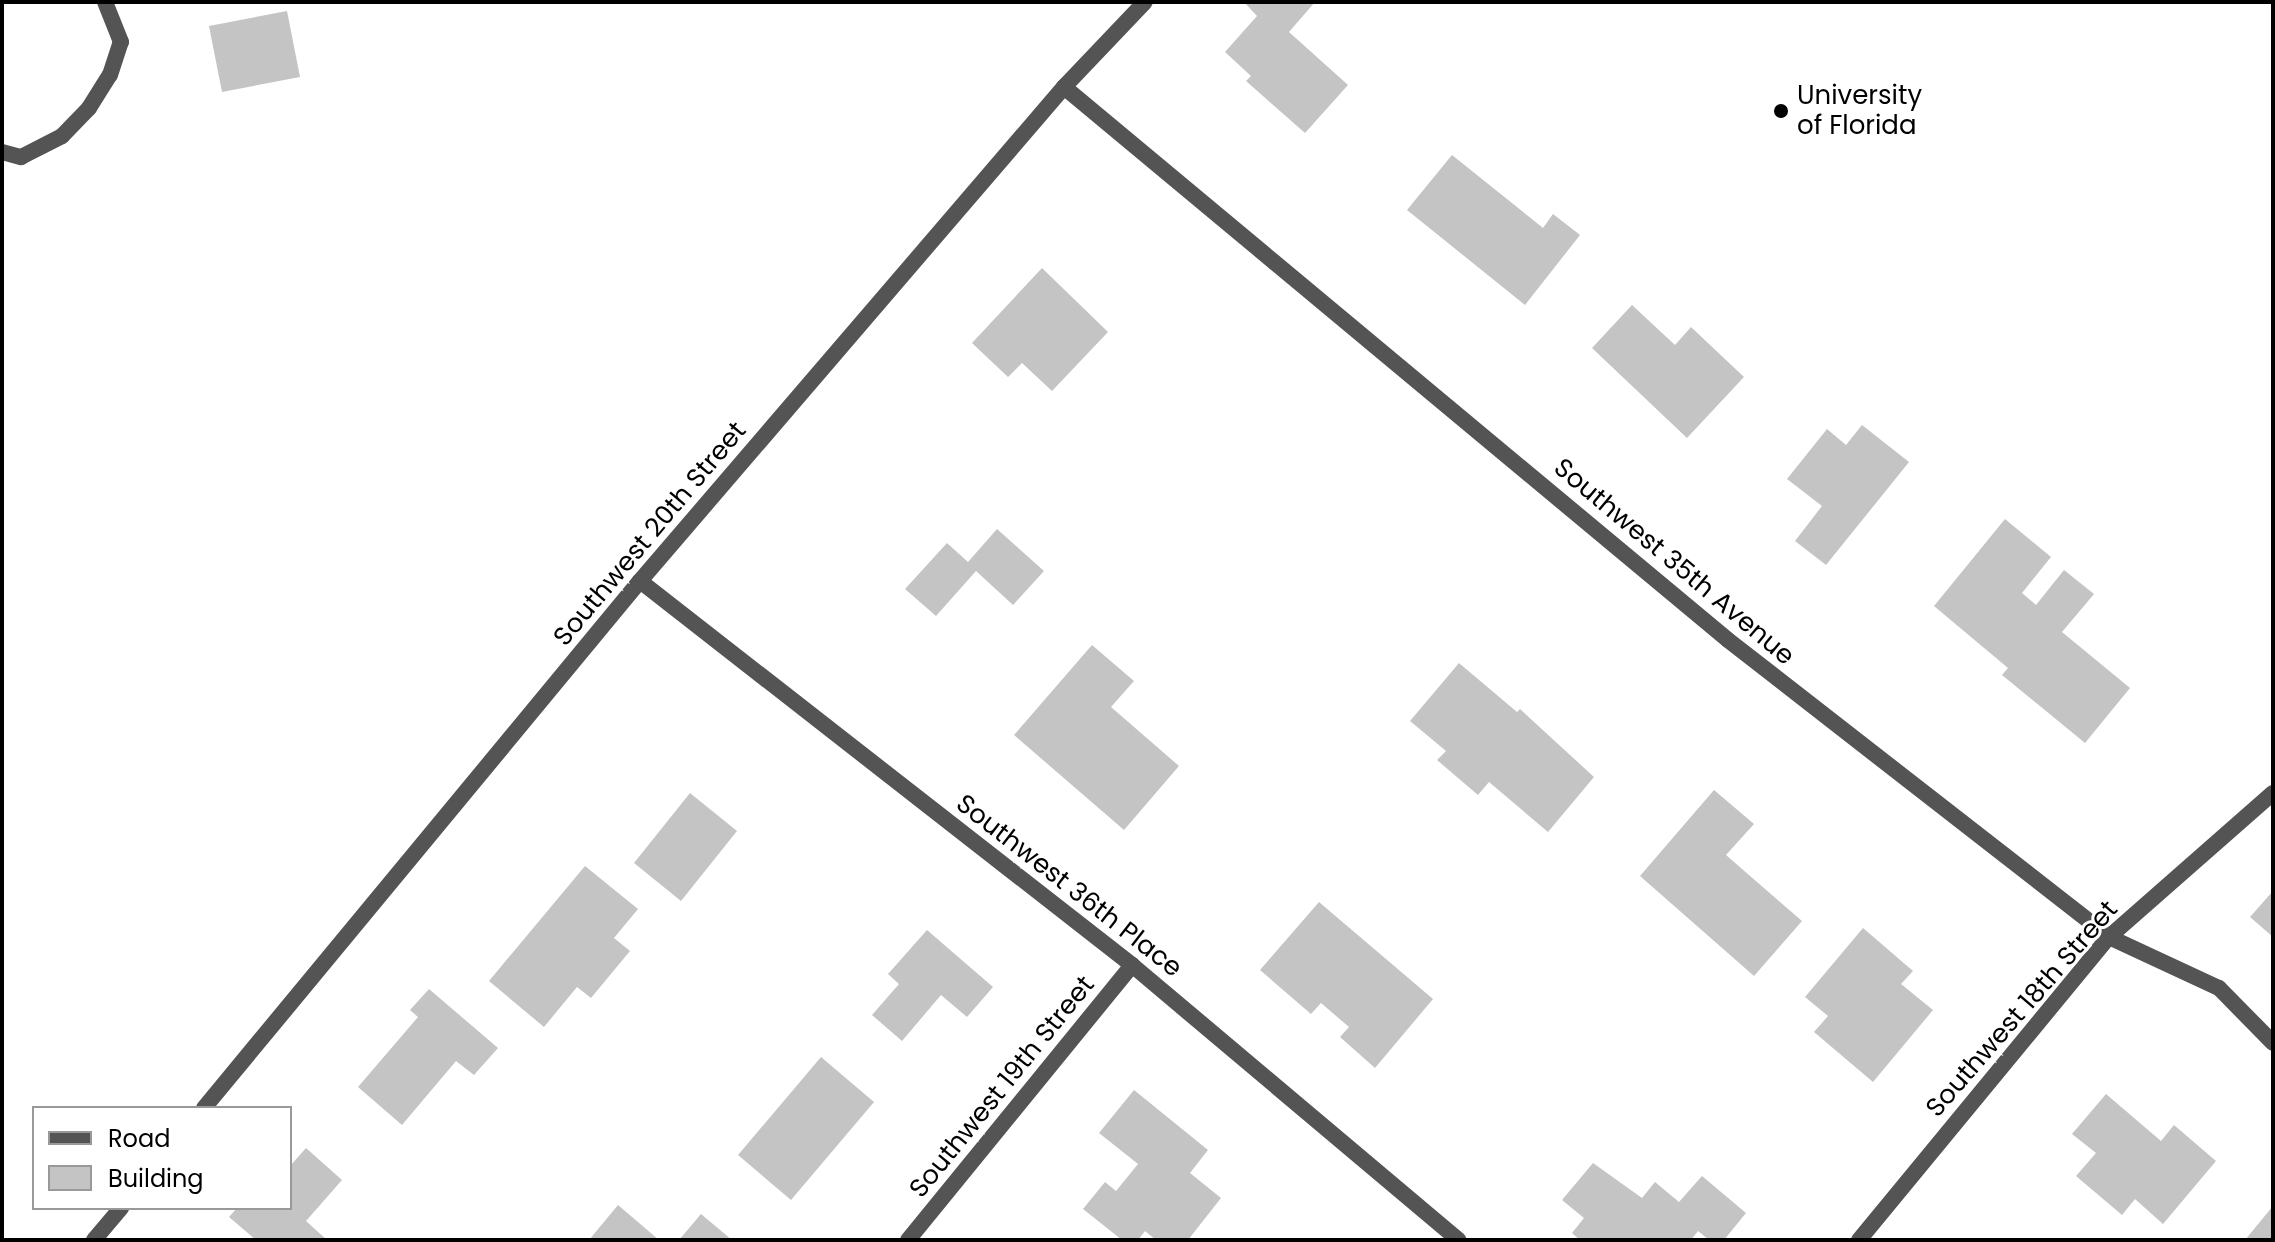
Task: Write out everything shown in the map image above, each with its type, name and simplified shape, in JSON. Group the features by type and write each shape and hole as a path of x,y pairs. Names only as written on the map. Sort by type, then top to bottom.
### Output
{"street":[{"path":"2,152 21,157 62,136 89,108 110,75 121,42 105,2"},
{"name":"Southwest 20th Street","path":"206,1106 640,581 1064,87 1145,2"},
{"name":"Southwest 35th Avenue","path":"1064,87 1728,640 2109,937 2219,988 2273,1043"},
{"name":"Southwest 36th Place","path":"640,581 1132,965 1459,1240"},
{"name":"Southwest 18th Street","path":"1859,1240 2109,937 2273,793"},
{"name":"Southwest 19th Street","path":"908,1240 1132,965"},
{"path":"94,1240 119,1210"}],"building":[{"path":"1244,2 1315,2 1289,32 1348,85 1305,133 1246,81 1251,76 1225,52 1257,16"},
{"path":"287,11 300,77 222,92 209,26"},
{"path":"1452,155 1543,228 1553,214 1580,235 1525,305 1407,210"},
{"path":"1042,268 1108,332 1052,391 1022,363 1008,377 972,343"},
{"path":"1632,305 1675,345 1691,327 1744,377 1687,438 1592,348"},
{"path":"1862,425 1909,462 1826,565 1795,541 1822,506 1787,479 1827,429 1846,445"},
{"path":"2005,519 2051,557 2022,593 2036,605 2064,570 2094,594 2062,632 2130,688 2085,743 2002,675 2008,668 1934,606"},
{"path":"997,529 1044,571 1013,605 976,571 936,616 905,589 947,543 968,562"},
{"path":"1092,645 1134,681 1111,707 1179,766 1124,830 1014,735"},
{"path":"1459,663 1517,712 1520,709 1594,777 1548,832 1489,782 1478,795 1437,760 1446,751 1410,721"},
{"path":"1714,790 1754,824 1726,855 1802,921 1754,976 1640,876"},
{"path":"690,793 737,831 681,901 634,863"},
{"path":"585,866 638,909 614,938 630,951 591,998 577,987 544,1027 489,981"},
{"path":"2273,891 2273,937 2250,917"},
{"path":"1319,902 1433,999 1375,1068 1340,1037 1349,1027 1321,1003 1311,1014 1260,970"},
{"path":"1863,928 1913,971 1901,984 1933,1010 1873,1082 1814,1032 1828,1016 1805,997"},
{"path":"927,930 993,987 967,1017 941,995 902,1041 872,1015 899,984 888,974"},
{"path":"429,989 498,1048 474,1075 456,1061 402,1125 358,1087 418,1017 410,1010"},
{"path":"821,1057 874,1102 791,1200 738,1155"},
{"path":"1134,1090 1208,1150 1190,1173 1221,1198 1188,1240 1156,1240 1145,1231 1138,1240 1122,1240 1083,1209 1105,1182 1116,1191 1138,1164 1099,1133"},
{"path":"2106,1094 2161,1141 2174,1125 2216,1161 2163,1224 2135,1199 2122,1215 2076,1176 2096,1153 2072,1134"},
{"path":"306,1148 342,1180 306,1221 327,1240 256,1240 229,1217 235,1210 292,1210 292,1164"},
{"path":"1593,1163 1642,1198 1655,1182 1679,1202 1702,1176 1746,1213 1724,1240 1709,1240 1698,1231 1691,1240 1580,1240 1572,1233 1584,1218 1562,1200"},
{"path":"618,1205 659,1240 589,1240"},
{"path":"2273,1206 2273,1240 2245,1240"},
{"path":"701,1214 732,1240 679,1240"}],"place":[{"name":"University of Florida","path":"1781,111"}]}
